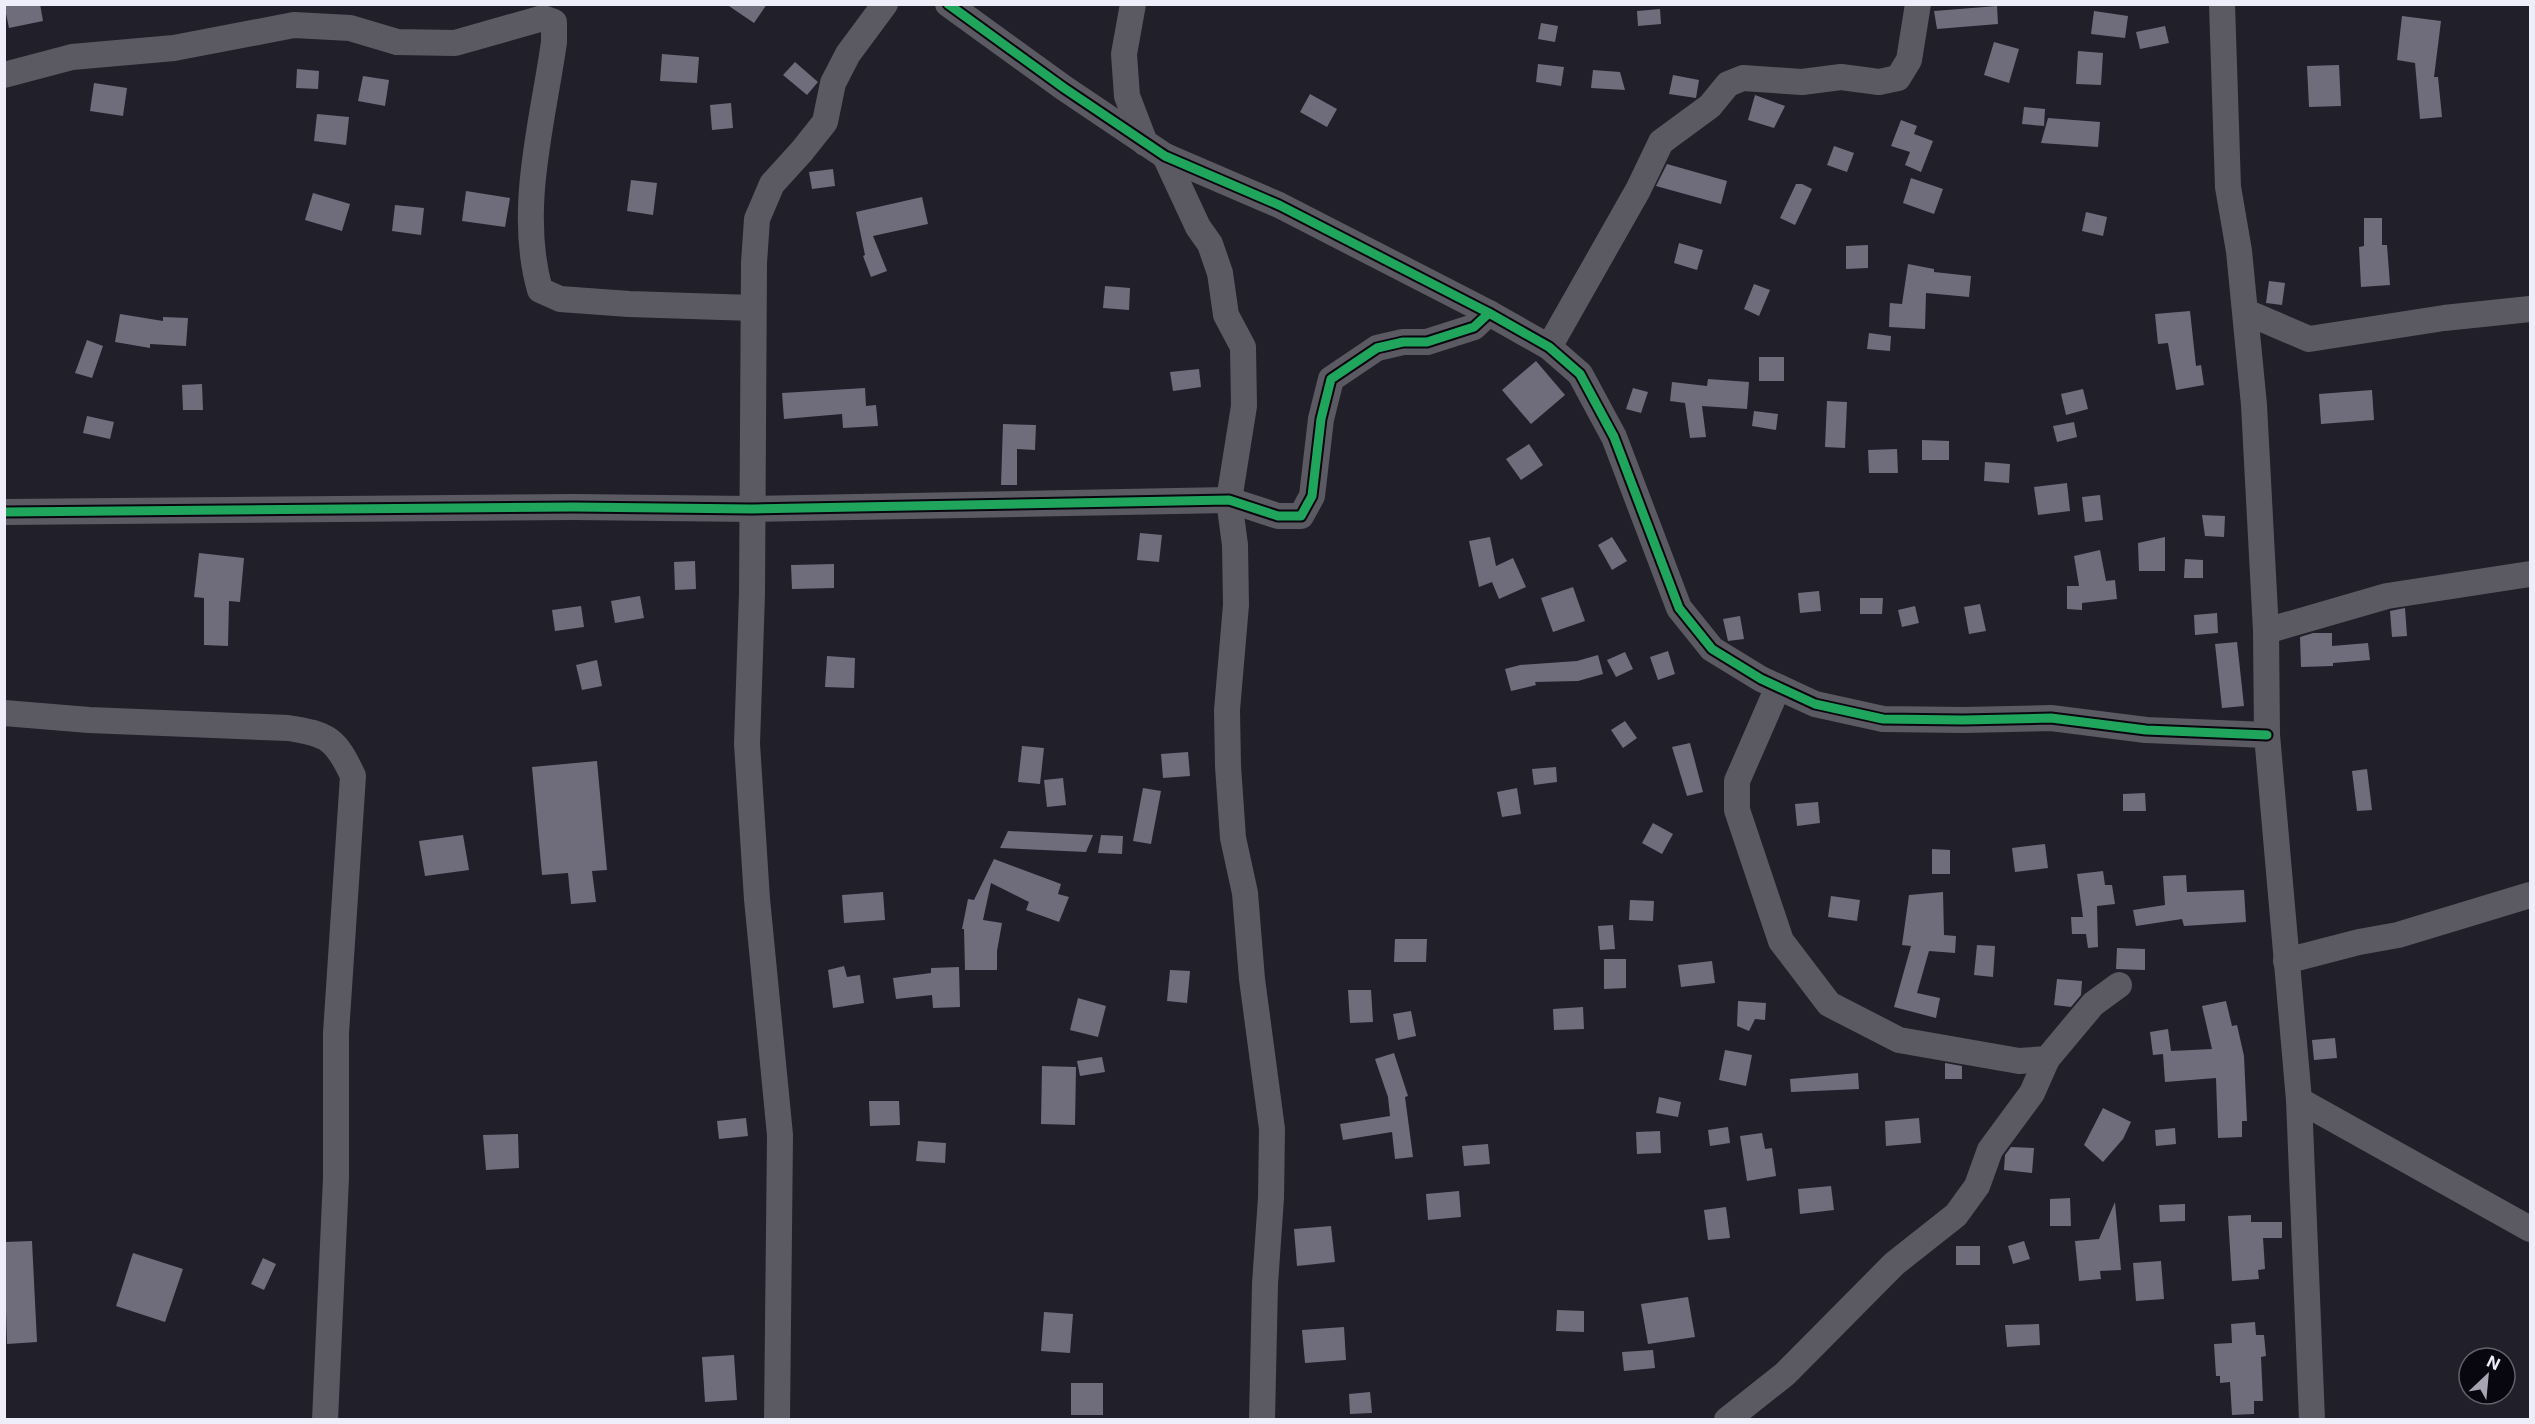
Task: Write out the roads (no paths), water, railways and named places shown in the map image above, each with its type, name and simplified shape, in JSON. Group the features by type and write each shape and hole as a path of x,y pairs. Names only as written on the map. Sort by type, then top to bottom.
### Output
{"street":[{"path":"777,1419 780,1136 757,898 747,744 752,594 753,308 757,219 772,184 825,122 833,83 848,54 885,4"},
{"path":"948,4 1155,150 1279,205 1489,313 1550,347 1580,374 1614,437 1679,608 1712,649 1778,687 1815,705 1882,719 2051,718 2146,730 2266,735"},
{"path":"1133,4 1124,54 1127,96 1209,244 1220,273 1226,315 1243,347 1244,406 1229,500 1235,546 1236,605 1227,710 1233,838 1245,893 1252,979 1272,1129 1271,1198 1264,1284 1262,1419"},
{"path":"1550,347 1638,190 1661,142 1710,106 1728,84 1743,78 1802,82 1841,77 1879,82 1898,78 1909,60 1918,4"},
{"path":"2222,4 2228,187 2240,251 2254,405 2266,631 2266,735 2299,1100 2312,1419"},
{"path":"4,75 72,57 174,48 294,25 350,28 397,42 455,42 543,18 554,22 554,42 531,189 534,268 540,290 560,299 753,308"},
{"path":"2246,312 2309,339 2444,318 2530,309"},
{"path":"4,512 574,507 752,509 1229,500 1278,516 1301,516 1312,496 1321,419 1331,380 1377,348 1403,342 1427,342 1474,327 1489,313"},
{"path":"2266,631 2387,596 2530,574"},
{"path":"1778,687 1737,781 1737,810 1781,941 1829,1004 1899,1040 2019,1062 2047,1059"},
{"path":"4,713 89,720 288,728 317,732 341,750 353,776 336,1033 336,1189 325,1419"},
{"path":"2286,961 2359,942 2398,935 2530,895"},
{"path":"1727,1419 1785,1374 1894,1264 1956,1215 1977,1186 1990,1150 2032,1093 2047,1059 2093,1004 2119,985"},
{"path":"2299,1100 2530,1229"}]}
